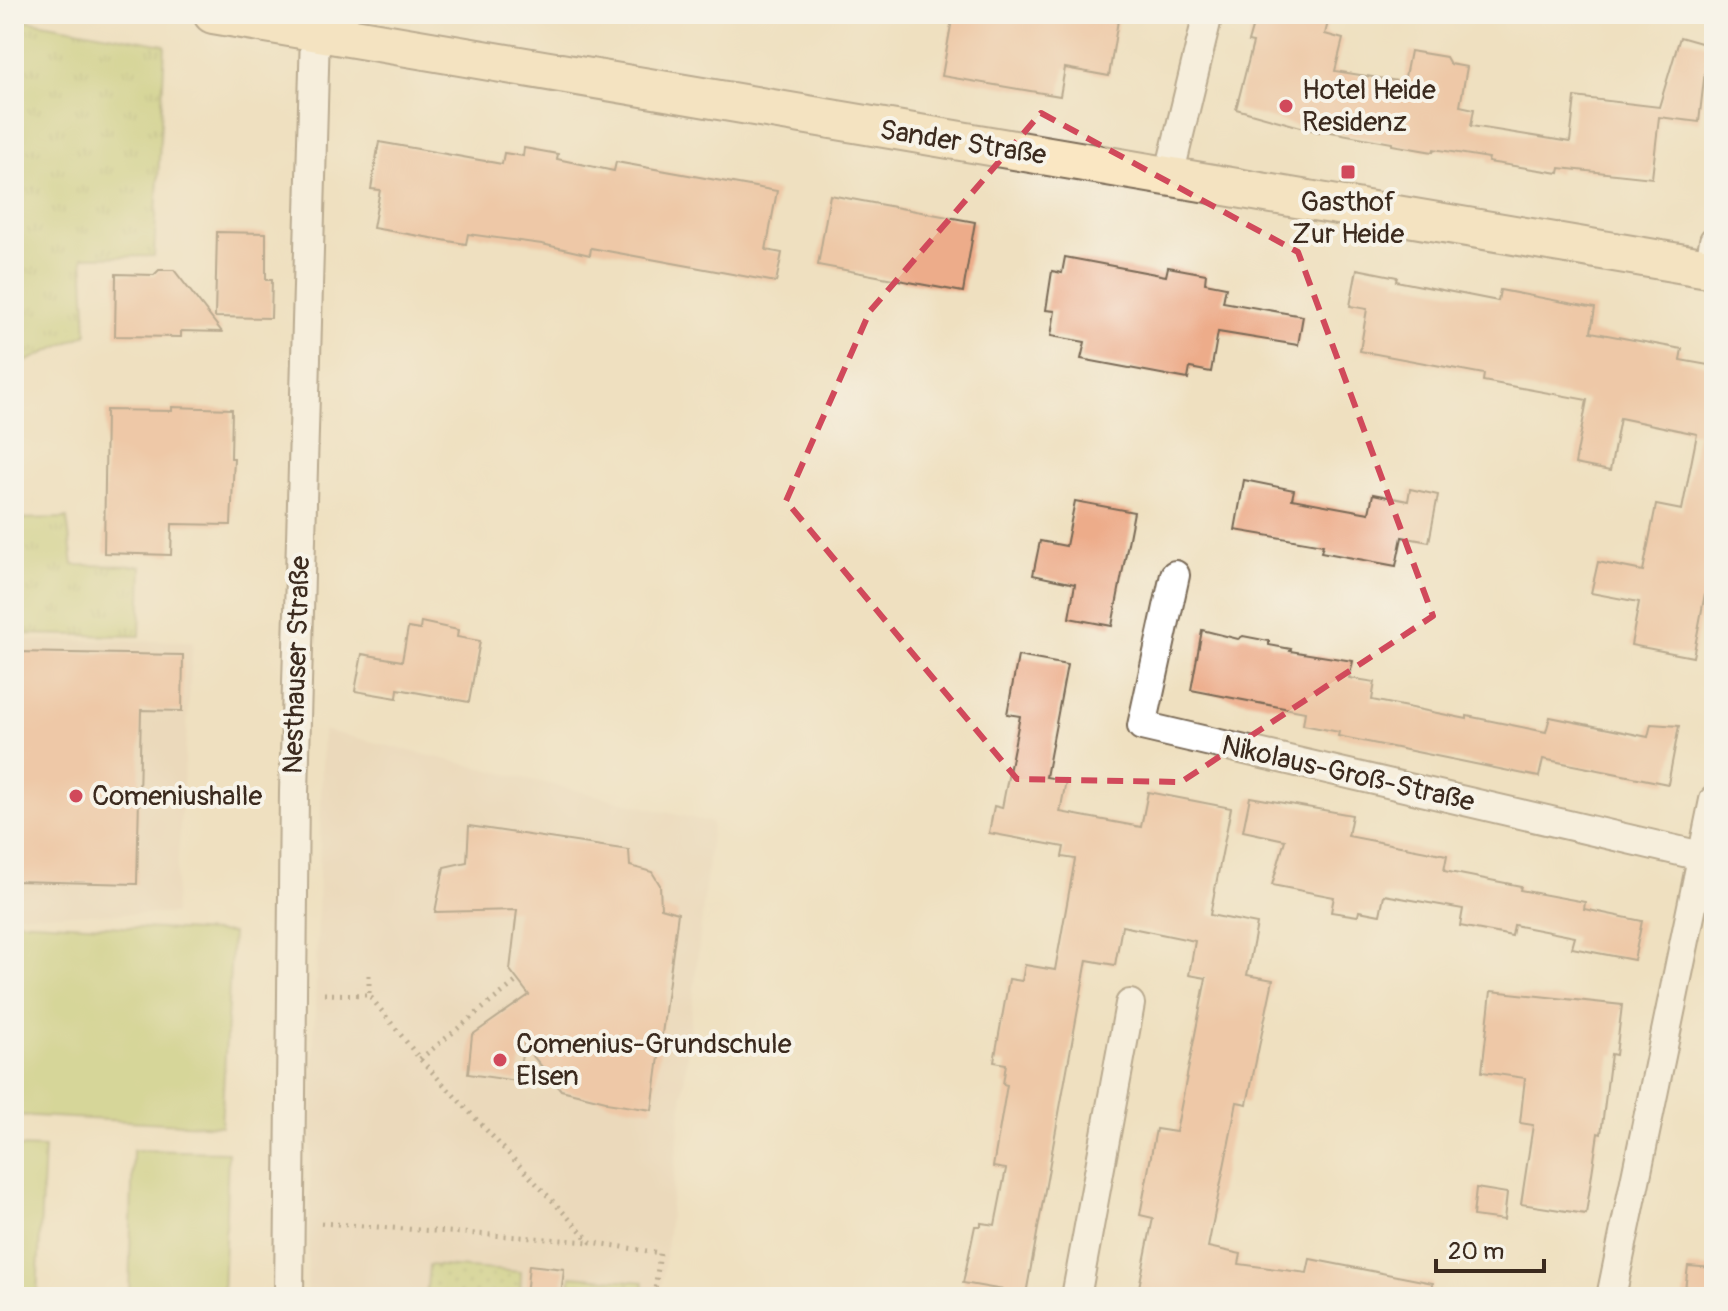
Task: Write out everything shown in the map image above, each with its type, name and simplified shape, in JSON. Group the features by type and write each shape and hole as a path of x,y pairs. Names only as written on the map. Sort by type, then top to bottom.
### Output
{"street":[{"name":"Sander Straße","path":"213,14 307,26 1014,152 1712,260"},
{"path":"1169,176 1208,14"},
{"name":"Nesthauser Straße","path":"289,1297 307,26"},
{"name":"Nikolaus-Groß-Straße","path":"1175,575 1142,726 1709,858"},
{"path":"1611,1297 1709,858 1714,800"},
{"path":"1076,1297 1130,1004"}],"path":[{"path":"369,975 369,995 420,1059 591,1242"},
{"path":"420,1059 518,980"},
{"path":"291,993 369,995"},
{"path":"291,1221 591,1242 660,1253 654,1297"}],"highlighted area":[{"path":"1041,113 1298,252 1433,616 1181,782 1017,779 786,501 870,311"}],"shaded area":[{"name":"Comeniushalle","path":"14,640 193,641 174,914 14,914"},
{"name":"Comenius-Grundschule Elsen","path":"323,730 712,823 661,1297 307,1297"}],"green space":[{"path":"14,18 165,45 154,256 83,257 87,334 14,367"},
{"path":"67,518 73,565 142,566 140,636 14,634 14,519"},
{"path":"14,921 232,933 221,1126 14,1115"},
{"path":"14,1147 44,1148 37,1297 14,1297"},
{"path":"133,1150 228,1152 223,1297 129,1297"},
{"path":"429,1265 521,1272 520,1297 426,1297"},
{"path":"571,1276 644,1282 642,1297 570,1297"}],"building":[{"path":"953,14 1119,14 1109,76 1065,68 1060,96 942,76"},
{"path":"1256,14 1330,14 1325,34 1343,39 1335,71 1404,82 1410,51 1446,57 1450,64 1467,67 1460,106 1474,109 1471,126 1570,142 1575,97 1659,107 1680,37 1708,45 1699,122 1659,117 1652,178 1560,168 1559,173 1488,162 1489,158 1434,149 1433,152 1319,132 1236,109 1253,43 1248,42"},
{"path":"379,142 502,164 504,153 523,156 524,148 558,154 557,159 614,171 616,162 777,191 766,250 782,253 776,282 591,248 590,255 542,244 468,234 466,244 373,228 380,190 371,189"},
{"path":"830,195 975,222 963,292 818,265"},
{"path":"217,232 266,233 266,280 272,280 271,318 215,317"},
{"path":"1065,257 1166,276 1168,267 1206,274 1205,283 1226,287 1223,302 1303,316 1298,345 1218,332 1211,372 1190,368 1188,379 1081,359 1085,342 1051,336 1055,311 1046,310 1052,271 1062,273"},
{"path":"1357,269 1397,277 1396,281 1498,301 1500,290 1595,308 1591,332 1682,349 1680,360 1714,366 1714,546 1693,657 1631,645 1639,602 1591,593 1598,562 1643,571 1656,505 1682,510 1697,434 1620,418 1610,471 1575,464 1587,400 1483,381 1484,374 1360,351 1367,309 1350,306"},
{"path":"159,270 174,270 222,332 181,331 181,337 115,336 116,274 154,275"},
{"path":"172,407 232,409 231,458 234,458 231,525 172,524 171,555 104,553 106,410 172,411"},
{"path":"1244,480 1294,490 1292,499 1369,513 1373,494 1408,501 1410,489 1438,495 1429,542 1402,537 1396,566 1321,552 1323,545 1235,530"},
{"path":"1075,501 1134,512 1112,626 1069,618 1075,584 1033,575 1040,541 1066,546"},
{"path":"421,622 458,630 457,637 480,641 469,702 398,689 397,698 355,691 362,654 402,661 408,628 420,630"},
{"path":"1202,630 1238,639 1243,636 1269,641 1269,645 1290,651 1353,661 1349,678 1375,682 1372,700 1546,732 1550,717 1648,737 1651,724 1679,726 1668,784 1543,759 1539,777 1338,736 1339,732 1303,725 1305,712 1191,690"},
{"name":"Comeniushalle","path":"14,652 183,655 182,711 141,710 137,884 14,881"},
{"path":"1018,656 1067,665 1046,777 1066,781 1060,812 1141,827 1148,792 1231,808 1210,915 1257,924 1247,975 1273,980 1247,1104 1237,1102 1208,1247 1241,1254 1239,1264 1307,1273 1310,1259 1433,1283 1432,1297 1137,1297 1153,1218 1140,1215 1156,1129 1176,1132 1206,978 1189,975 1195,941 1122,926 1115,965 1087,960 1026,1294 963,1283 975,1226 981,1226 981,1223 995,1225 1006,1169 993,1167 1007,1085 1003,1084 1006,1064 994,1062 1009,979 1022,981 1025,965 1055,970 1075,859 1062,857 1064,847 989,833 994,806 1002,808 1020,716 1007,714"},
{"path":"1250,797 1352,815 1348,836 1447,855 1444,871 1585,902 1584,909 1642,921 1634,960 1572,948 1575,937 1514,925 1512,936 1460,926 1463,909 1384,895 1380,915 1359,911 1358,916 1331,912 1334,897 1272,885 1285,840 1243,831"},
{"path":"469,826 629,850 630,866 652,872 660,885 661,908 678,913 652,1110 606,1103 561,1090 524,1045 517,1081 468,1074 472,1035 529,995 510,970 517,910 435,912 444,867 467,862"},
{"path":"1491,991 1622,1005 1616,1055 1611,1054 1601,1134 1598,1133 1586,1214 1521,1204 1533,1125 1520,1123 1525,1078 1482,1072"},
{"path":"1476,1188 1507,1193 1504,1220 1473,1216"},
{"path":"529,1265 564,1269 561,1297 526,1297"},
{"path":"1688,1266 1714,1268 1714,1297 1684,1297"}],"place":[{"name":"Hotel Heide Residenz","path":"1286,106"},
{"name":"Gasthof Zur Heide","path":"1348,172"},
{"name":"Comeniushalle","path":"76,796"},
{"name":"Comenius-Grundschule Elsen","path":"500,1060"}]}
